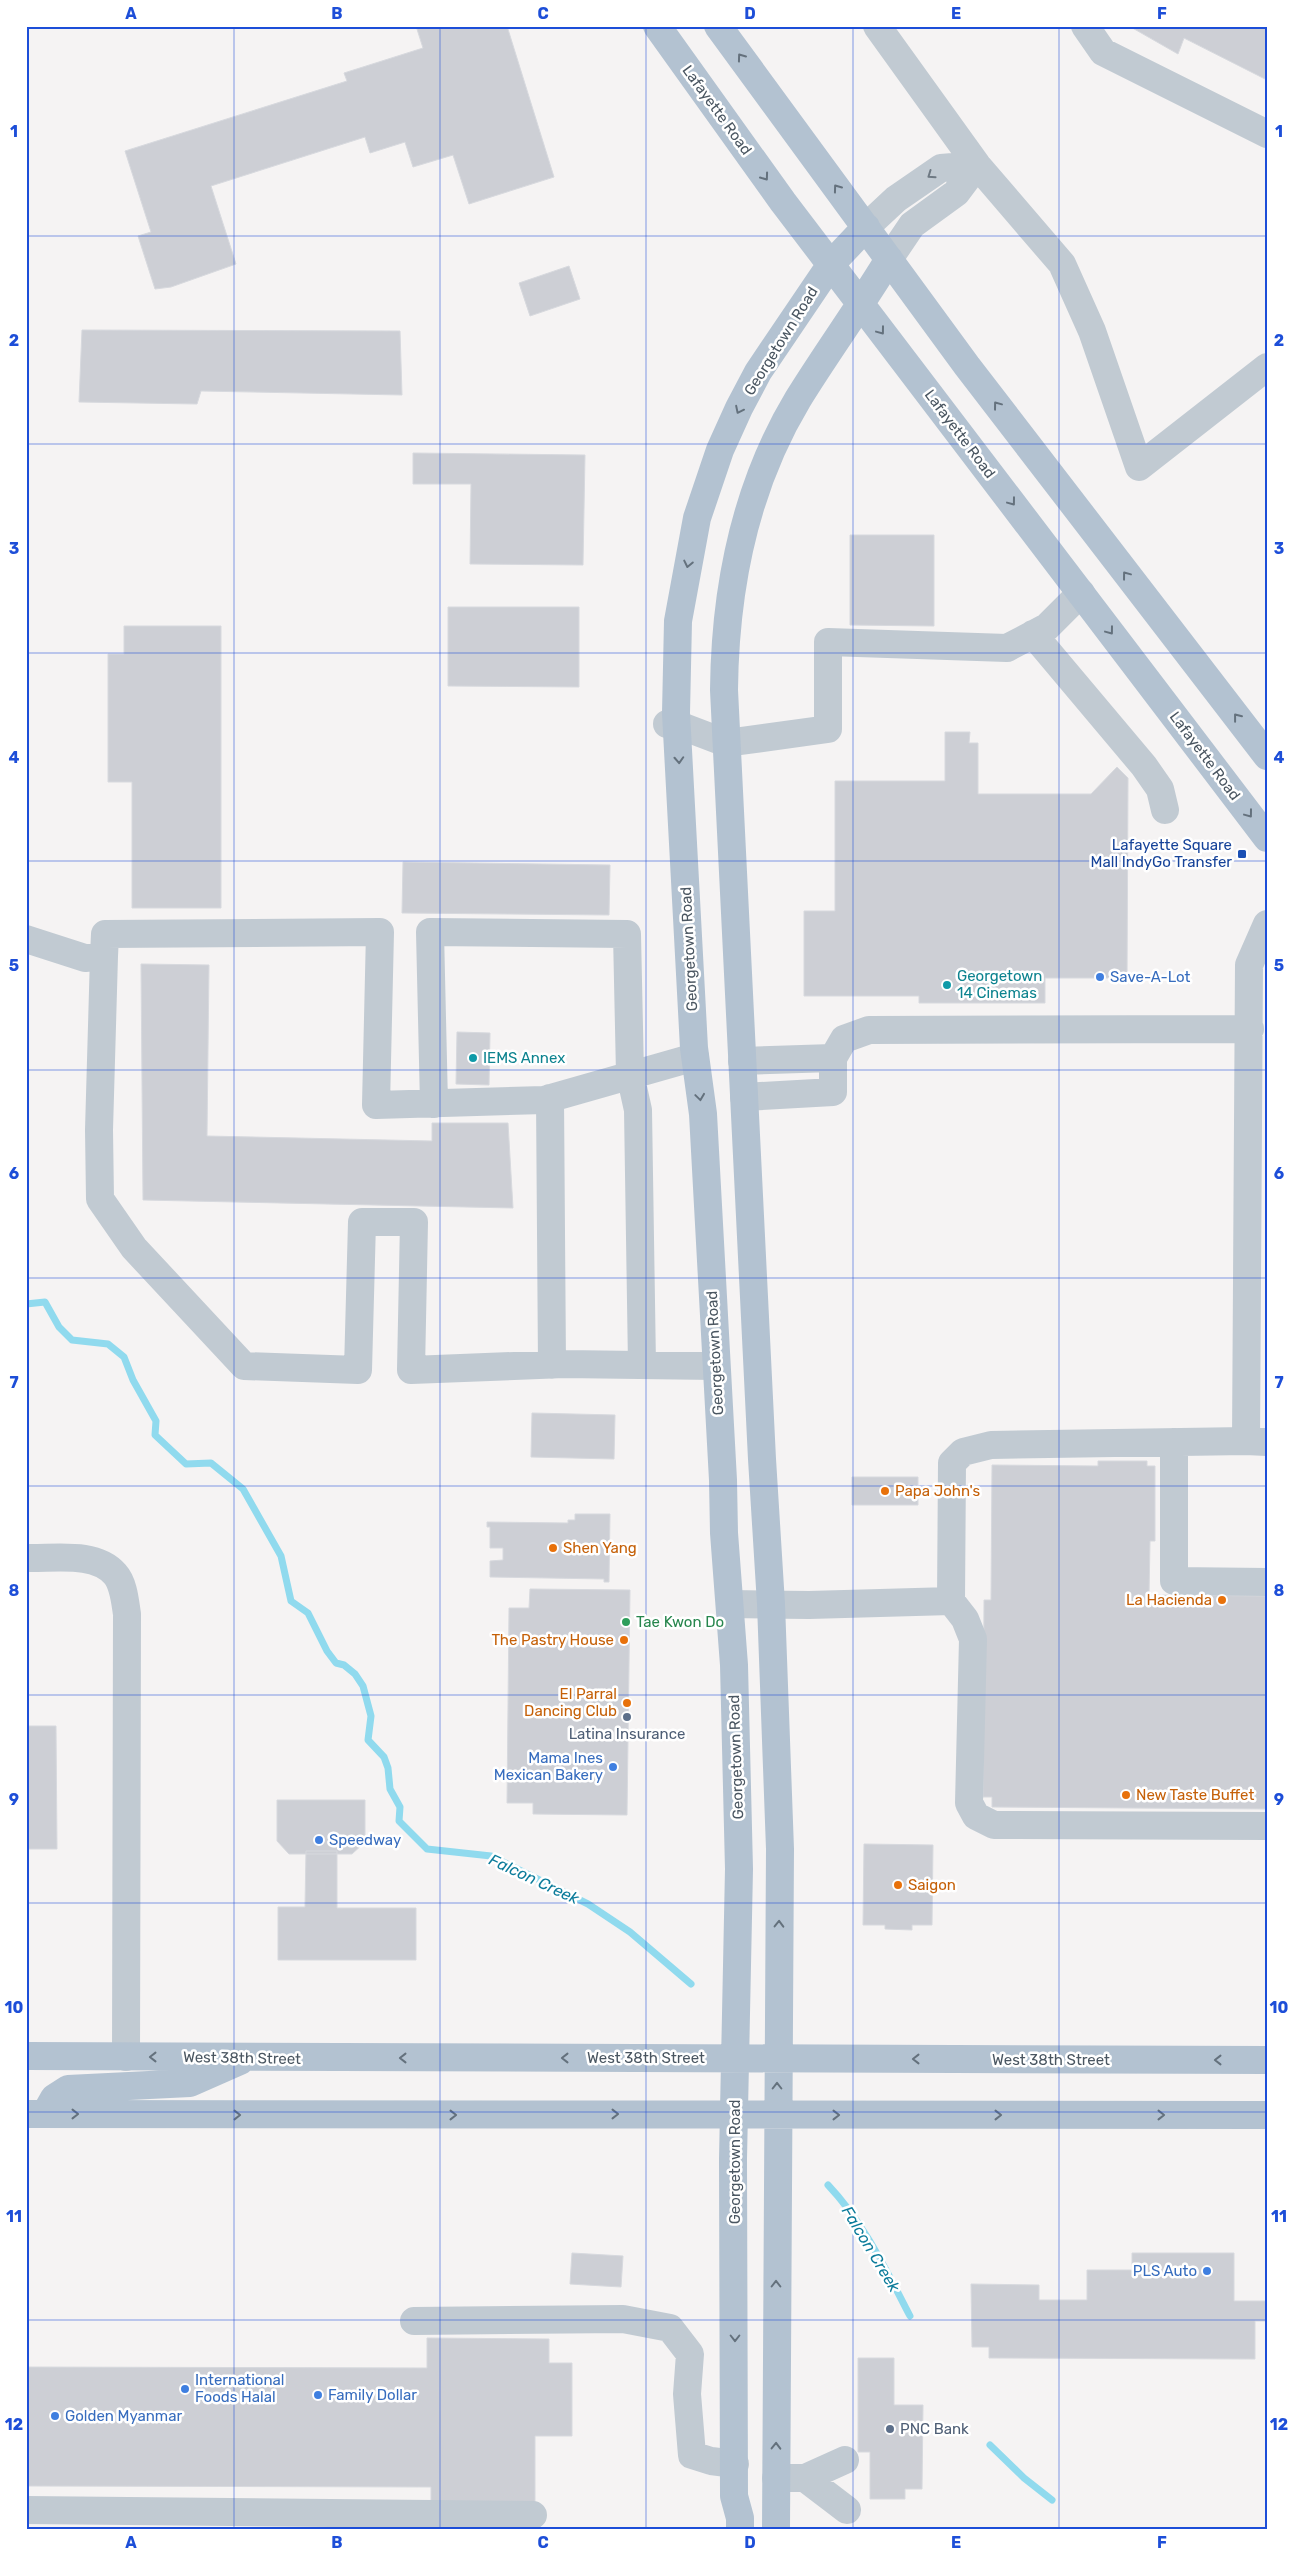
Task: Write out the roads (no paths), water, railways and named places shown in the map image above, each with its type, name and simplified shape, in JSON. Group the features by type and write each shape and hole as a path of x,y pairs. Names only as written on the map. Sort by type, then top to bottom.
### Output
{"main road":[{"name":"Lafayette Road","path":"657,26 783,202 1267,838"},
{"path":"718,26 979,381 1267,756"},
{"name":"Georgetown Road","path":"740,2530 734,2496 734,2114 739,1869 730,1604 724,1534 723,1480 715,1366 703,1114 695,1056 672,724 678,621 697,518 720,450 758,372 831,264 866,227"},
{"path":"776,2530 777,2059 780,1849 771,1604 726,743 724,646 735,565 762,474 793,409 889,259"},
{"name":"West 38th Street","path":"26,2056 1267,2060"},
{"path":"36,2114 54,2098 68,2089 190,2083 248,2057"},
{"path":"36,2114 1264,2114"}],"street":[{"path":"877,26 977,165 1062,264 1092,331 1140,467 1267,367"},
{"path":"1085,26 1103,52 1267,134"},
{"path":"866,227 896,199 941,168 977,165"},
{"path":"889,259 912,225 956,192 977,165"},
{"path":"672,724 726,743 828,729 828,642 1007,648 1048,628 1081,593"},
{"path":"1034,634 1144,766 1160,789 1165,810"},
{"path":"1267,924 1249,965 1257,1441 991,1445 964,1452 952,1463 951,1601 965,1619 973,1639 969,1803 976,1816 994,1825 1267,1826"},
{"path":"695,1056 550,1098 434,1104 376,1104 380,932 105,934 99,1130 100,1199 134,1248 244,1366 358,1370 362,1222 414,1222 411,1370 552,1365 715,1366"},
{"path":"434,1104 430,932 626,934 630,1074 638,1110 642,1365"},
{"path":"26,939 86,958 104,956"},
{"path":"1250,1020 1267,979"},
{"path":"744,1098 834,1092 833,1058 844,1038 869,1030 1250,1020"},
{"path":"742,1062 833,1058"},
{"path":"550,1098 552,1365"},
{"path":"1174,1442 1174,1581 1267,1582"},
{"path":"26,1558 84,1559 103,1564 116,1575 123,1591 127,1614 126,2057"},
{"path":"730,1604 951,1601"},
{"path":"414,2321 623,2319 670,2328 690,2354 687,2394 692,2455 711,2461 735,2464"},
{"path":"776,2478 805,2478 845,2460"},
{"path":"805,2478 847,2510"},
{"path":"26,2510 533,2515"}],"waterway":[{"name":"Falcon Creek","path":"26,1304 45,1302 59,1327 72,1340 108,1344 124,1357 133,1380 156,1421 155,1435 186,1464 211,1463 243,1489 281,1556 291,1601 308,1613 327,1651 336,1663 344,1665 355,1674 363,1686 371,1716 368,1740 384,1757 388,1768 390,1789 400,1807 399,1821 427,1849 491,1856 588,1904 630,1932 691,1984"},
{"name":"Falcon Creek","path":"828,2185 853,2215 883,2264 910,2316"},
{"name":"Falcon Creek","path":"990,2445 1024,2478 1052,2500"}],"place":[{"name":"Lafayette Square Mall IndyGo Transfer","path":"1242,854"},
{"name":"Save-A-Lot","path":"1100,977"},
{"name":"Georgetown 14 Cinemas","path":"947,985"},
{"name":"IEMS Annex","path":"473,1058"},
{"name":"Papa John's","path":"885,1491"},
{"name":"Shen Yang","path":"553,1548"},
{"name":"La Hacienda","path":"1222,1600"},
{"name":"Tae Kwon Do","path":"626,1622"},
{"name":"The Pastry House","path":"624,1640"},
{"name":"El Parral Dancing Club","path":"627,1703"},
{"name":"Latina Insurance","path":"627,1717"},
{"name":"Mama Ines Mexican Bakery","path":"613,1767"},
{"name":"New Taste Buffet","path":"1126,1795"},
{"name":"Speedway","path":"319,1840"},
{"name":"Saigon","path":"898,1885"},
{"name":"PLS Auto","path":"1207,2271"},
{"name":"International Foods Halal","path":"185,2389"},
{"name":"Family Dollar","path":"318,2395"},
{"name":"Golden Myanmar","path":"55,2416"},
{"name":"PNC Bank","path":"890,2429"}]}
